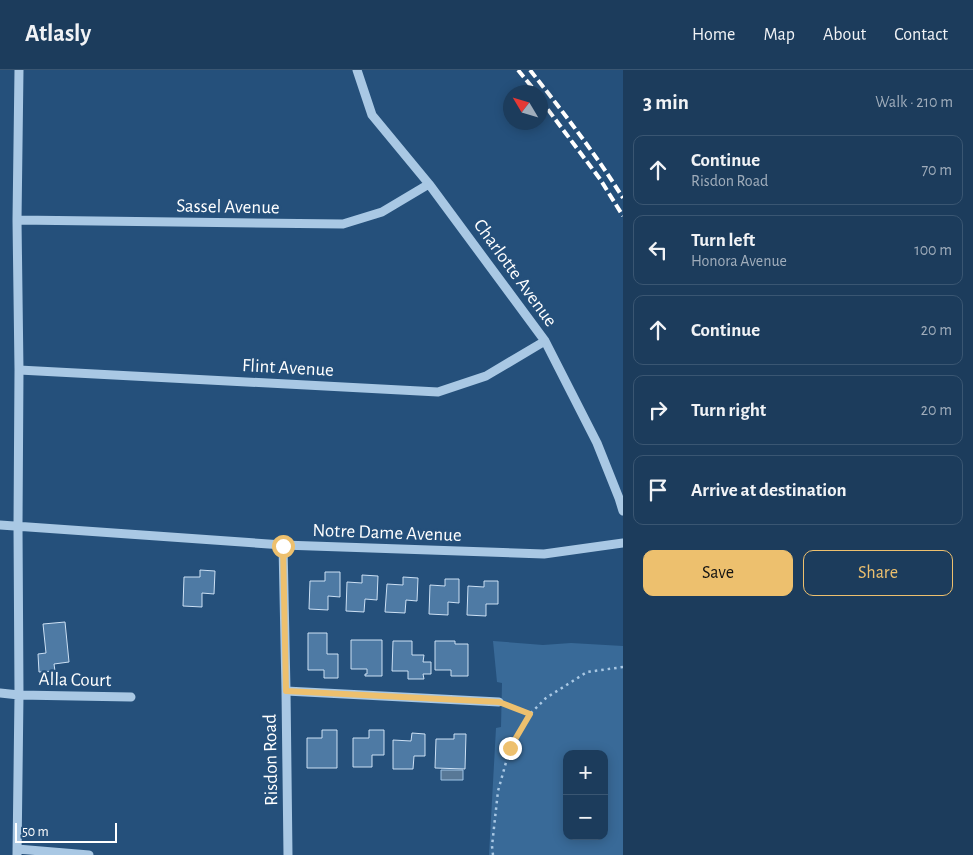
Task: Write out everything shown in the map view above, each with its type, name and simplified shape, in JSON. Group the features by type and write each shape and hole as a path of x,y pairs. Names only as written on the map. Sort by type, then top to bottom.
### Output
{"street":[{"path":"19,70 17,220 19,695 17,852 89,855"},
{"name":"Charlotte Avenue","path":"356,70 372,116 429,184 545,341 597,443 623,511"},
{"name":"Sassel Avenue","path":"17,220 343,224 382,212 429,184"},
{"name":"Flint Avenue","path":"18,370 438,392 486,376 545,341"},
{"name":"Notre Dame Avenue","path":"0,525 283,546 544,554 623,543"},
{"name":"Risdon Road","path":"283,546 288,855"},
{"path":"286,691 499,702"},
{"name":"Alla Court","path":"0,693 131,697"}],"path":[{"path":"493,855 492,846 498,791 510,748 530,714 546,698 587,672 623,667"},
{"path":"499,702 530,714"}],"shaded area":[{"path":"493,641 543,645 571,643 623,646 623,855 489,855 496,728 501,727 502,683 497,682"},
{"path":"441,770 463,770 463,780 441,780"}],"building":[{"path":"200,570 215,571 214,594 202,593 202,607 183,606 184,577 200,577"},
{"path":"325,572 340,572 340,597 328,596 328,610 309,609 310,581 325,581"},
{"path":"362,575 378,576 377,600 365,599 364,612 346,611 347,582 362,583"},
{"path":"403,577 418,578 417,601 406,600 405,613 385,612 387,584 403,585"},
{"path":"445,579 459,579 459,603 448,602 448,615 429,614 430,585 445,586"},
{"path":"484,581 498,581 498,604 486,604 486,616 467,615 468,586 484,587"},
{"path":"65,622 69,662 54,664 55,671 39,672 38,654 46,653 43,624"},
{"path":"308,633 327,633 327,654 338,654 338,678 324,678 324,670 308,670"},
{"path":"351,640 382,640 382,676 365,676 367,669 351,669"},
{"path":"393,641 412,641 412,655 424,655 423,662 431,662 431,674 423,674 424,679 408,679 408,671 392,671"},
{"path":"435,641 455,641 455,644 468,644 468,676 451,676 451,670 435,670"},
{"path":"322,730 337,730 337,768 307,768 307,738 322,738"},
{"path":"369,730 384,730 384,755 372,755 372,767 353,767 353,738 369,738"},
{"path":"412,733 425,734 425,756 414,756 413,769 393,769 393,740 411,741"},
{"path":"454,734 466,734 465,769 435,768 436,739 454,739"}],"railway":[{"path":"518,70 530,85"},
{"path":"530,70 567,117 623,198"},
{"path":"548,110 600,179 623,216"}],"route":[{"path":"283,546 286,691 499,702 530,714 510,748"}]}
